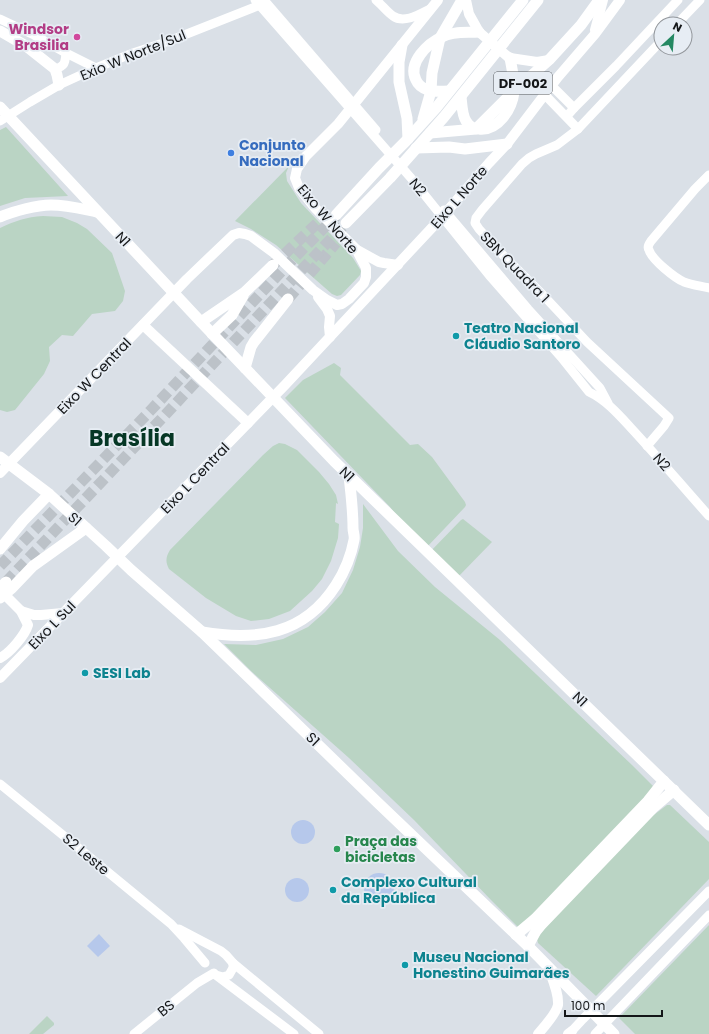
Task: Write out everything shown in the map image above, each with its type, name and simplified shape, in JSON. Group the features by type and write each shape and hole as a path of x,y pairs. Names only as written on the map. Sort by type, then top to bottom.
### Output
{"highway":[{"path":"422,123 431,91 432,73 440,38 462,0"},
{"path":"333,213 342,201 361,187 436,108 523,0"},
{"name":"DF-002","path":"348,226 360,216 378,190 461,97 538,0"},
{"name":"DF-002","path":"514,91 549,60 581,25 598,0"},
{"path":"0,31 26,46 55,69 58,75 59,85"},
{"path":"449,91 431,91 417,83 414,77 414,71 418,58 424,49 431,43 449,34 479,33"},
{"path":"402,45 398,73 407,118 407,140"},
{"path":"430,133 476,129 483,130 494,126 511,105 514,82 509,57"},
{"path":"461,97 466,121 476,129"},
{"name":"N1","path":"0,107 212,334 349,476 709,825"},
{"path":"415,149 449,147 465,148 507,144"},
{"path":"0,217 12,212 51,205 75,207 97,212"},
{"path":"201,322 215,314 245,292 273,265"},
{"path":"212,334 232,315 245,292"},
{"path":"245,368 254,342 288,299"},
{"name":"S1","path":"0,457 49,494 131,570 202,632 528,946 614,1034"},
{"path":"202,632 219,635 251,636 280,631 308,617 318,607 330,594 343,573 351,551 354,538 349,476"},
{"path":"0,548 49,494"},
{"path":"0,598 33,566 86,528"},
{"path":"516,935 535,919 648,801 664,781"},
{"path":"528,946 536,931 654,807 674,790"}],"main road":[{"name":"N2","path":"255,0 411,178 489,275 561,357 589,392 594,394 612,409 709,516"},
{"name":"N2","path":"264,0 528,309 600,388 612,409"},
{"name":"Exio W Norte/Sul","path":"0,121 59,85 96,68 133,53 170,41 272,0"},
{"path":"376,0 394,17 402,19 415,17 435,4"},
{"path":"466,0 469,14 479,33 509,57 537,62 549,60"},
{"path":"595,34 602,0"},
{"name":"Eixo L Norte","path":"286,385 467,190 507,144 595,34 620,0"},
{"path":"665,16 678,0"},
{"path":"685,16 700,0"},
{"name":"Eixo W Norte","path":"187,279 226,241 233,235 239,233 251,236 274,253 313,290 327,300 337,305 342,304 349,299 364,282 366,277 366,268 356,250 316,209 299,188 295,178 297,169 306,156 338,123 435,4"},
{"path":"668,11 671,16"},
{"path":"0,19 34,35 96,68"},
{"path":"566,116 653,31"},
{"path":"545,95 578,129 653,49"},
{"path":"55,69 63,65 66,53"},
{"path":"616,66 620,72 627,77"},
{"path":"608,76 615,82 617,87"},
{"path":"552,86 574,108"},
{"name":"SBN Quadra 1","path":"578,129 557,145 536,154 522,164 482,210 476,218 475,223 497,249 543,295 574,329 668,418 664,426 647,446"},
{"path":"709,176 695,189 651,241 648,247 653,256 675,277 686,282 709,288"},
{"path":"356,250 379,262 398,265"},
{"path":"489,275 496,277 523,306 528,309"},
{"name":"Eixo W Central","path":"0,473 187,279"},
{"path":"313,290 327,309 330,316 330,337"},
{"path":"143,324 248,423"},
{"path":"547,330 549,337 561,350 561,357"},
{"name":"Eixo L Central","path":"104,572 286,385"},
{"name":"Eixo L Sul","path":"0,678 104,572"},
{"path":"0,658 4,656 22,637 27,630 28,625 19,609 2,586"},
{"path":"19,609 34,615 63,613"},
{"name":"S2 Leste","path":"0,784 171,924 211,970 294,1034"},
{"path":"569,1033 709,891"},
{"path":"595,1034 709,915"},
{"name":"S2 Leste","path":"171,924 215,949"},
{"path":"233,963 233,968 229,975 223,977 211,970 204,956 209,950 215,949 226,955 233,963 319,1034"},
{"path":"538,1034 558,1006 556,990 548,967"},
{"name":"BS","path":"134,1034 211,970"}],"green space":[{"path":"6,127 68,196 25,198 0,206 0,130"},
{"path":"289,166 286,173 287,181 301,203 353,258 361,271 360,275 341,295 337,296 332,294 276,245 235,221"},
{"path":"31,217 62,217 87,229 112,253 125,291 123,301 115,311 92,314 73,336 62,335 49,347 50,361 44,374 15,410 7,412 0,410 0,228"},
{"path":"334,363 341,368 340,375 410,445 418,444 432,457 465,502 465,507 426,548 421,547 390,507 285,398 303,380"},
{"path":"279,443 285,444 297,450 319,472 336,495 338,504 336,503 335,522 339,524 338,538 331,561 322,579 312,591 290,611 269,619 251,621 236,616 206,598 169,569 166,559 170,550 263,455"},
{"path":"363,504 398,551 435,587 500,640 653,786 645,798 538,912 518,927 414,820 349,758 251,671 224,644 256,645 283,639 308,627 325,612 342,593 353,570 360,547 363,528"},
{"path":"463,519 492,542 457,578 428,554"},
{"path":"667,805 670,805 709,842 709,879 596,996 538,943 537,939 545,928 651,817"},
{"path":"709,925 709,1034 635,1034 619,1018"},
{"path":"47,1016 54,1023 54,1025 43,1034 29,1034"}],"water":[{"path":"303,820 308,821 314,827 314,837 308,843 303,844 298,843 292,837 291,832 292,827 298,821"},
{"path":"379,873 389,878 394,888 389,898 379,903 369,898 364,888 369,878"},
{"path":"297,878 302,879 308,885 308,895 302,901 297,902 292,901 286,895 285,890 286,885 292,879"},
{"path":"99,934 110,946 98,957 87,946"}],"tunnel":[{"path":"273,265 330,211"},
{"path":"0,566 336,216"},
{"path":"6,582 346,223"},
{"path":"288,299 336,243"}],"place":[{"name":"Windsor Brasilia","path":"77,37"},
{"name":"Conjunto Nacional","path":"231,153"},
{"name":"Teatro Nacional Cláudio Santoro","path":"456,336"},
{"name":"SESI Lab","path":"85,673"},
{"name":"Praça das bicicletas","path":"337,849"},
{"name":"Complexo Cultural da República","path":"333,890"},
{"name":"Museu Nacional Honestino Guimarães","path":"405,965"}],"district":[{"name":"Brasília","path":"132,438"}]}
